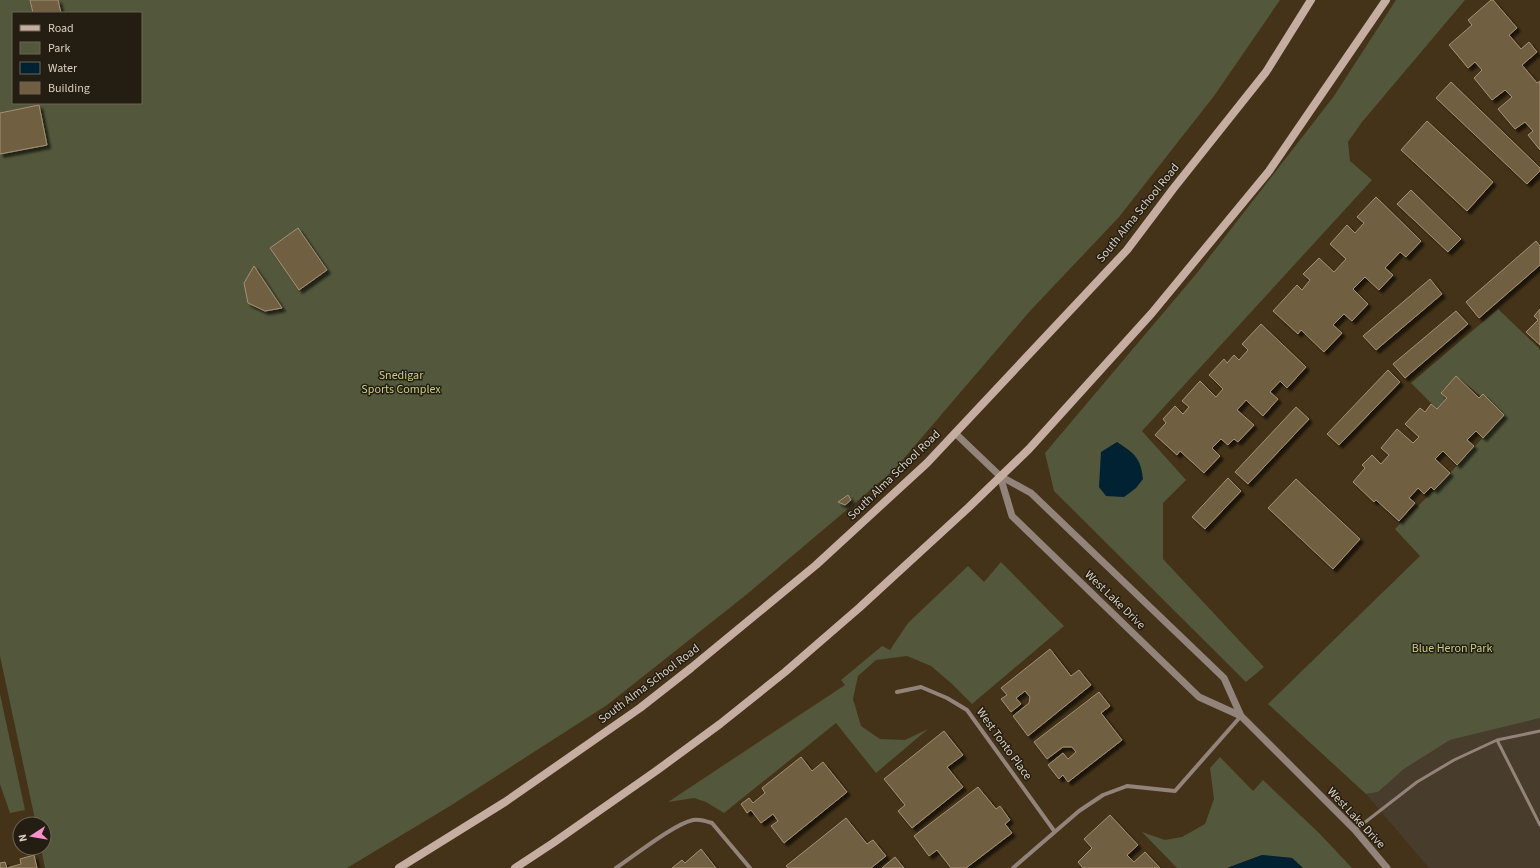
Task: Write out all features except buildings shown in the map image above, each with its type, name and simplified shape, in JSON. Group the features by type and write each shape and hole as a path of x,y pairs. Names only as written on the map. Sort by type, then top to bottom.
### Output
{"main road":[{"name":"South Alma School Road","path":"399,868 518,794 640,708 680,677 816,564 927,463 1127,250 1173,189 1266,72 1311,0"},
{"path":"515,868 553,843 720,724 785,672 859,608 969,507 1029,449 1147,318 1269,170 1386,0"}],"street":[{"name":"West Lake Drive","path":"955,433 1000,476 1031,493 1224,678 1241,716"},
{"name":"West Lake Drive","path":"1000,476 1012,516 1199,697 1241,716 1355,830 1387,868"},
{"name":"West Tonto Place","path":"897,692 921,687 947,698 967,710 1055,832"},
{"path":"1013,868 1079,812 1103,795 1127,786 1174,791 1241,716"},
{"path":"616,868 678,826 694,820 704,820 712,823 750,868"}],"lane":[{"path":"1355,830 1417,782 1454,760 1498,740 1540,731"},
{"path":"1498,740 1540,824"}],"shaded area":[{"path":"1540,718 1540,868 1429,868 1366,794 1378,792 1404,769 1450,740"}],"green space":[{"name":"Snedigar Sports Complex","path":"0,0 1280,0 1214,96 1119,217 1030,311 894,470 746,595 607,705 450,806 347,868 45,868 43,856 52,856 52,816 34,816 0,656"},
{"path":"1396,0 1465,0 1362,122 1348,142 1350,161 1372,180 1142,431 1186,480 1163,503 1163,559 1264,667 1246,682 1054,491 1045,453 1197,273 1334,96"},
{"name":"Blue Heron Park","path":"1498,309 1540,349 1540,718 1450,740 1404,769 1378,792 1366,794 1268,704 1420,556 1395,529 1434,490 1504,415 1456,376 1441,392 1447,398 1437,409 1411,383"},
{"path":"1001,562 1064,626 972,704 931,666 907,656 876,660 858,676 853,699 861,726 880,739 905,740 928,729 876,773 836,723 724,813 706,802 694,798 668,802 845,685 841,680 882,646 890,650 908,623 968,566 984,582"},
{"path":"0,694 25,810 10,813 0,784"},
{"path":"1220,757 1253,791 1263,780 1319,833 1352,868 1303,868 1292,858 1262,855 1227,868 1177,868 1142,832 1165,840 1182,837 1205,824 1214,799 1210,768"}],"water":[{"path":"1117,442 1128,449 1136,457 1143,479 1136,488 1124,497 1106,496 1099,487 1101,452"},
{"path":"1262,855 1292,858 1303,868 1227,868"}]}
